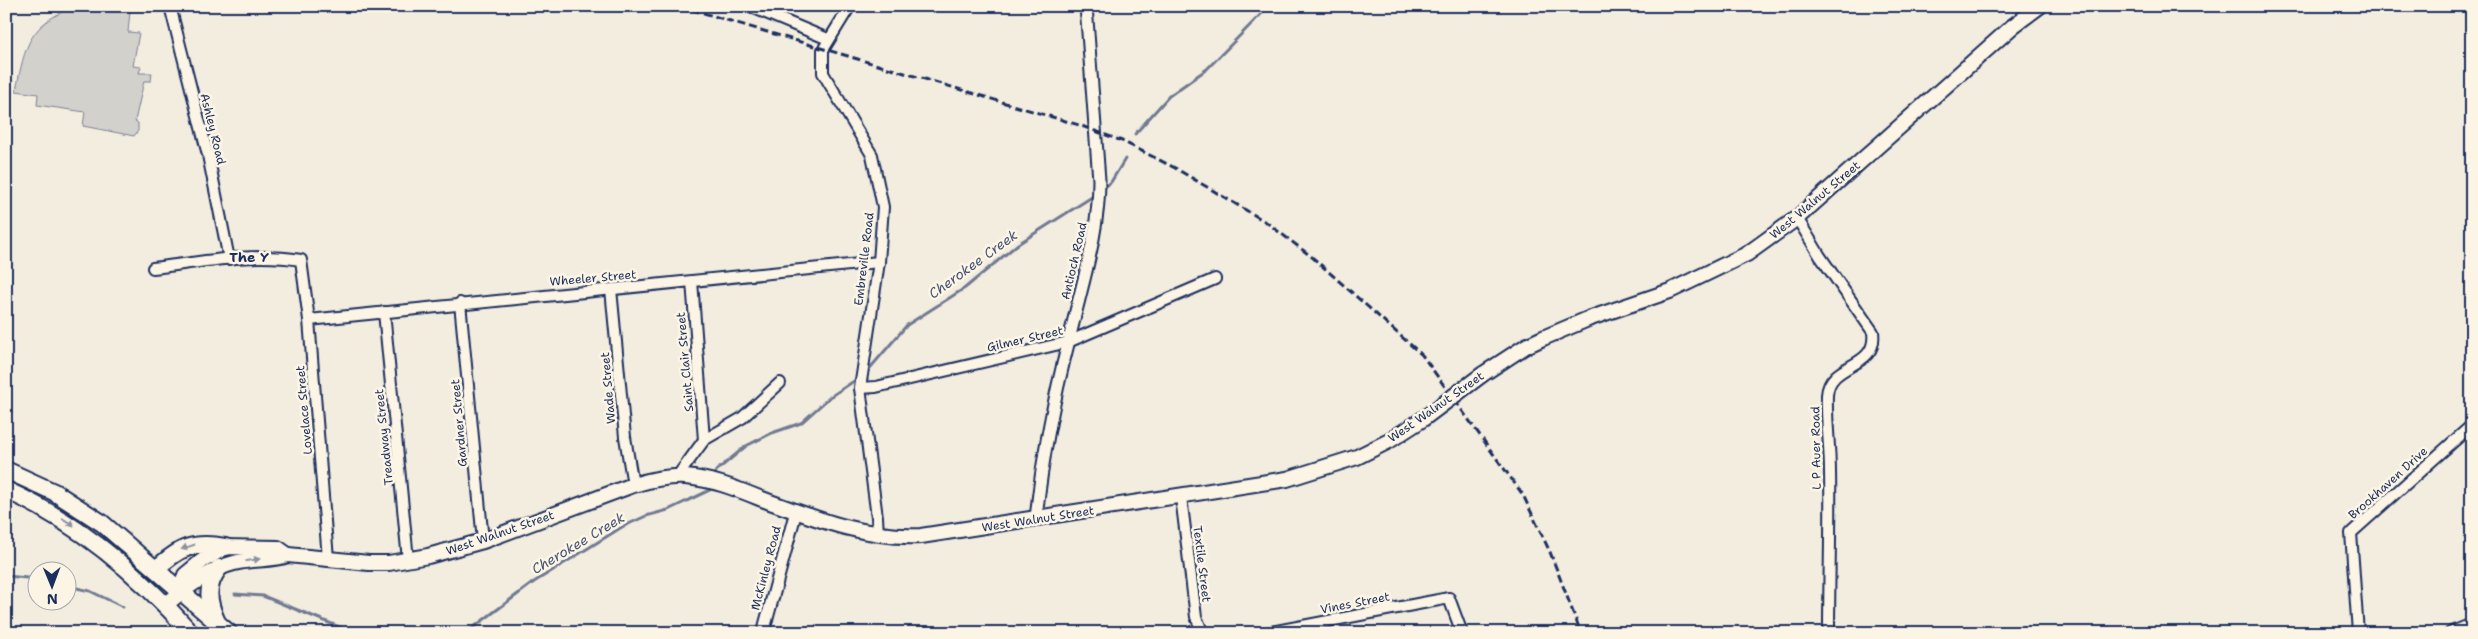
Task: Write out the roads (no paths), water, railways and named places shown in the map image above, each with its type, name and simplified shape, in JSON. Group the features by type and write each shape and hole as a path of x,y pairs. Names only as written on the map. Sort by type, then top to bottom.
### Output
{"highway":[{"path":"6,470 72,502 112,531 180,592 223,627"},
{"path":"6,490 44,508 89,537 141,580 191,633"},
{"path":"156,569 181,549 188,546 209,544 226,547"},
{"path":"219,568 210,582 208,593 211,608 223,627"}],"main road":[{"name":"West Walnut Street","path":"166,605 180,592 219,568 234,563 277,559 288,555 369,563 408,560 452,552 633,485 658,478 677,477 713,481 858,532 878,535 921,536 1181,497 1287,479 1331,467 1357,457 1389,441 1526,346 1588,319 1670,291 1747,254 1797,218 2014,26 2040,6"},
{"name":"West Walnut Street","path":"180,592 184,575 202,561 226,547 278,548 288,555"}],"street":[{"name":"Ashley Road","path":"170,6 208,155 229,259"},
{"path":"749,6 828,39"},
{"name":"Embreville Road","path":"850,6 823,50 823,73 872,155 883,207 879,262 861,381 878,517 878,535"},
{"name":"Antioch Road","path":"1036,519 1040,480 1068,342 1095,233 1099,209 1099,180 1086,6"},
{"name":"L P Auer Road","path":"1797,218 1820,256 1873,332 1874,340 1873,350 1863,359 1840,372 1832,380 1827,393 1830,472 1828,633"},
{"name":"Lovelace Street","path":"229,259 285,258 301,260 309,320 328,559"},
{"path":"153,268 229,259"},
{"name":"Wheeler Street","path":"309,320 460,303 879,262"},
{"name":"Gilmer Street","path":"861,381 876,387 1068,342 1215,279"},
{"name":"Saint Clair Street","path":"692,281 704,440"},
{"name":"Wade Street","path":"611,289 625,437 633,485"},
{"name":"Gardner Street","path":"460,303 483,541"},
{"name":"Treadway Street","path":"384,312 408,560"},
{"path":"677,477 704,440 742,418 780,383"},
{"name":"Brookhaven Drive","path":"2358,633 2351,533 2472,425"},
{"name":"Textile Street","path":"1181,497 1196,617 1203,633"},
{"name":"McKinley Road","path":"763,633 796,511"},
{"name":"Vines Street","path":"1266,633 1449,598 1462,633"},
{"path":"2450,633 2472,624"}],"waterway":[{"name":"Cherokee Creek","path":"1135,134 1169,96 1207,69 1269,6"},
{"name":"Cherokee Creek","path":"1102,190 1111,182 1125,159"},
{"name":"Cherokee Creek","path":"865,374 907,325 965,288 1018,244 1095,195"},
{"name":"Cherokee Creek","path":"714,479 716,471 746,446 772,433 801,423 830,397 860,377"},
{"name":"Cherokee Creek","path":"466,633 534,582 622,527 646,516 668,510 710,490 712,485"},
{"path":"6,576 28,578"},
{"path":"78,588 90,591 123,607"},
{"path":"235,594 263,596 354,633"}],"railway":[{"path":"680,6 1079,125 1122,141 1175,168 1266,222 1312,257 1422,355 1523,495 1550,552 1581,633"}],"district":[{"name":"The Y","path":"249,257"}]}
